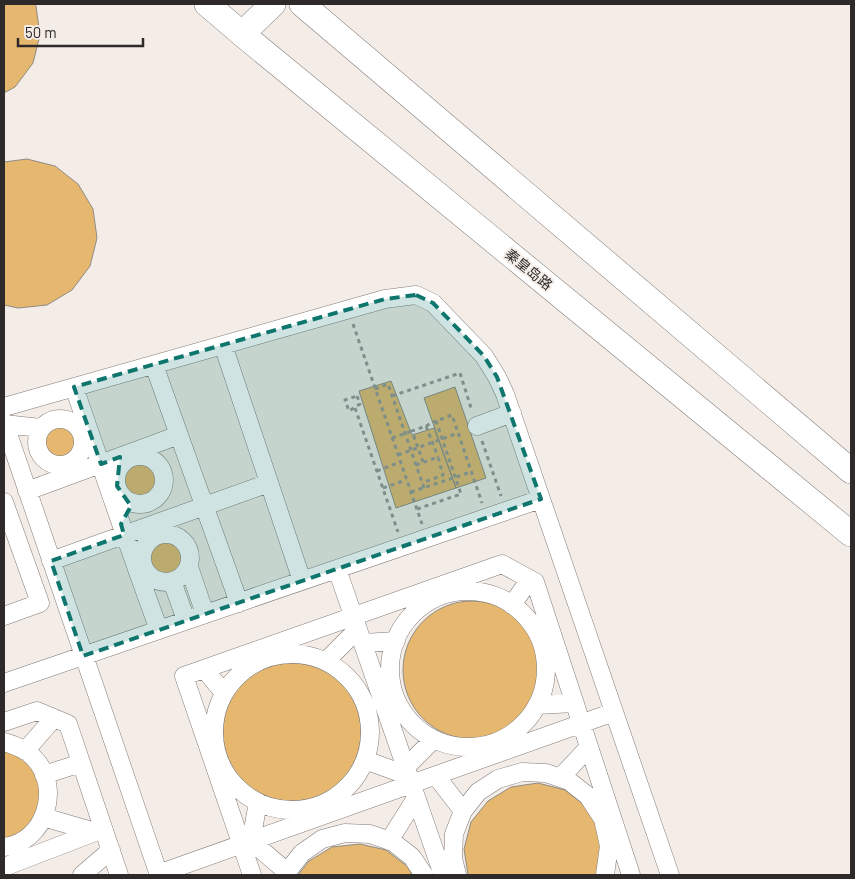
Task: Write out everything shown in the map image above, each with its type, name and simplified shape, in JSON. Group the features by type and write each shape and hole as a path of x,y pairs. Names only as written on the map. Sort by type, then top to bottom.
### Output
{"street":[{"name":"秦皇岛路","path":"207,4 851,534"},
{"path":"242,34 273,4"},
{"path":"302,4 851,471"},
{"path":"4,407 46,395 76,392 154,365 385,299 416,295 433,303 484,356 505,394 670,875"},
{"path":"223,345 302,581"},
{"path":"154,365 238,603"},
{"path":"76,392 54,422 38,435 37,442 43,455 56,465 69,469 114,469 139,456 146,457 153,460 162,472 164,487 155,500 139,504 125,500 120,494 114,469 85,440 80,428 75,423 54,422 4,423 30,490 51,561 159,875 246,843 313,814 411,781 436,776 614,712"},
{"path":"30,490 69,469 72,462 78,457 85,440 76,392"},
{"path":"46,395 54,422"},
{"path":"477,426 512,413"},
{"path":"114,469 152,445 179,436"},
{"path":"152,445 177,516 205,614"},
{"path":"15,455 43,455"},
{"path":"30,490 43,455"},
{"path":"162,472 189,464"},
{"path":"114,469 124,533 141,569 159,630"},
{"path":"141,569 143,552 152,535 177,516 269,483"},
{"path":"4,683 541,499"},
{"path":"4,502 10,541 40,603 4,616"},
{"path":"124,533 139,504"},
{"path":"139,504 152,535"},
{"path":"51,561 124,533 166,534 180,538 188,554 184,574 178,580 172,582 155,580 141,569"},
{"path":"188,554 217,542"},
{"path":"252,875 246,843 184,676 204,669 358,629 434,593 502,564 535,582 548,643 574,704 589,747 610,825 631,875"},
{"path":"337,569 358,629 389,696 411,781 443,875"},
{"path":"512,605 530,579"},
{"path":"172,582 186,620"},
{"path":"389,696 392,652 400,630 415,611 434,593 483,592 506,600 525,615 540,638 548,643"},
{"path":"4,605 27,607"},
{"path":"358,629 396,641"},
{"path":"326,661 358,629"},
{"path":"389,696 396,700 412,723 434,739 460,747 487,745 512,734 531,716 543,692 548,643"},
{"path":"307,654 326,661 349,678 364,701 370,728 368,754 355,779 336,798 313,814 284,810 258,802 236,786 216,758 214,740 215,716 224,693 239,674 258,656 307,654"},
{"path":"204,669 224,693"},
{"path":"366,708 389,696"},
{"path":"537,705 574,704"},
{"path":"4,722 37,711 68,724 81,763 99,830 110,850 119,875"},
{"path":"25,751 54,718"},
{"path":"389,841 411,781 434,739"},
{"path":"4,742 20,747 34,758 44,772 48,790 47,808 40,825 27,838 10,845 24,868"},
{"path":"560,778 589,747"},
{"path":"492,756 498,779"},
{"path":"364,760 411,781"},
{"path":"44,775 81,763"},
{"path":"457,875 453,858 454,834 463,811 478,792 498,779 522,772 546,773 569,781 588,796 603,819 610,825"},
{"path":"436,776 463,811"},
{"path":"246,843 258,802"},
{"path":"313,814 322,839"},
{"path":"43,817 99,830"},
{"path":"605,875 610,825"},
{"path":"4,867 24,868 99,830"},
{"path":"246,843 286,874 302,853 322,839 345,833 370,834 393,842 412,857 424,875"},
{"path":"82,875 110,850"}],"path":[{"path":"348,310 427,538"},
{"path":"392,396 460,373 506,511"},
{"path":"375,389 388,384 424,488"},
{"path":"357,396 360,404 355,408 349,410 345,400 357,396"},
{"path":"355,408 403,546"},
{"path":"392,438 452,415 487,518"},
{"path":"416,509 461,494 436,421"},
{"path":"426,426 445,481"},
{"path":"412,431 423,462"},
{"path":"398,454 457,433"},
{"path":"416,465 438,457"},
{"path":"377,471 400,462"},
{"path":"411,492 471,472"},
{"path":"422,483 443,475"},
{"path":"383,488 406,480"}],"highlighted area":[{"path":"416,295 433,303 484,356 497,377 541,499 83,656 51,561 124,535 121,524 131,506 117,486 120,457 101,464 74,387 385,299"}],"building":[{"path":"4,4 35,4 40,35 33,63 15,87 4,93"},
{"path":"27,159 55,166 78,184 93,209 97,238 90,266 72,290 47,305 18,308 4,305 4,162"},
{"path":"391,381 412,435 434,428 456,488 396,508 359,391"},
{"path":"455,387 486,478 456,488 424,398"},
{"path":"64,420 72,423 78,429 81,441 78,453 72,459 56,462 48,459 42,453 39,437 42,429 48,423"},
{"path":"143,459 151,462 157,468 160,480 157,492 151,498 135,501 127,498 121,492 118,476 121,468 127,462"},
{"path":"171,537 179,540 185,546 188,558 185,570 179,576 163,579 155,576 149,570 146,554 149,546 155,540"},
{"path":"472,601 486,602 498,606 510,612 521,621 530,632 536,644 540,656 540,684 536,696 530,708 521,719 510,728 498,734 486,738 472,739 458,738 446,734 434,728 423,719 414,708 408,696 404,684 403,670 404,656 408,644 414,632 423,621 434,612 446,606 458,602"},
{"path":"292,663 318,668 341,683 356,706 361,732 356,758 341,781 318,796 292,801 266,796 243,781 228,758 223,732 228,706 243,683 266,668"},
{"path":"4,747 12,749 36,769 43,798 32,827 4,843"},
{"path":"538,783 565,790 587,807 600,830 604,858 599,875 468,875 464,849 471,822 488,801 511,787"},
{"path":"360,844 386,850 408,867 412,875 298,875 309,861 332,847"}]}
